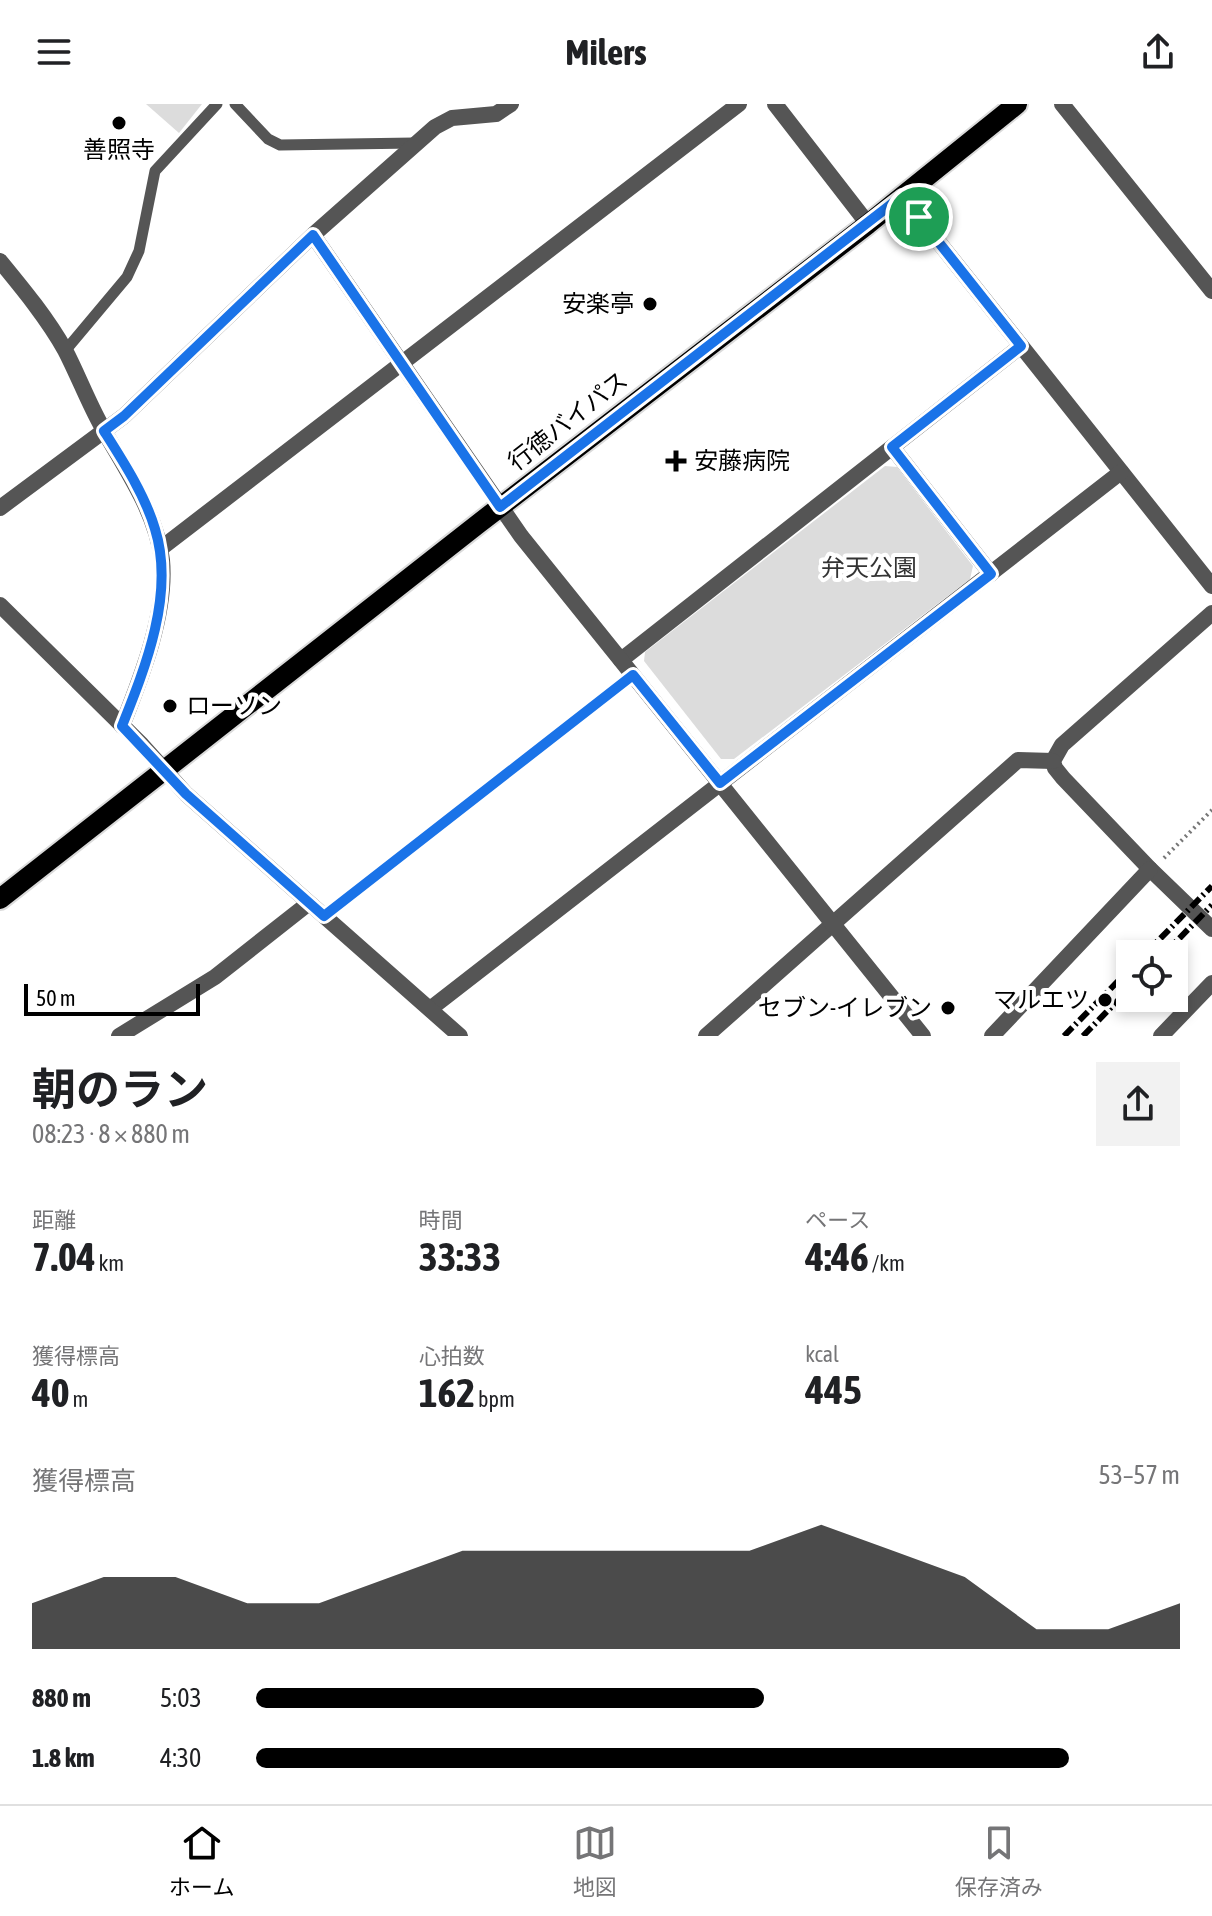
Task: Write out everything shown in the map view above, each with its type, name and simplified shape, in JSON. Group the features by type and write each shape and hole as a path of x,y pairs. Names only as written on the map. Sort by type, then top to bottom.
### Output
{"main road":[{"name":"行徳バイパス","path":"0,899 500,507 868,224 1017,104"}],"street":[{"path":"0,508 124,416 414,143 443,122 496,114 511,104"},
{"path":"160,549 739,104"},
{"path":"775,104 868,224"},
{"path":"1062,104 1212,291"},
{"path":"902,196 1212,586"},
{"path":"313,235 500,507 923,1036"},
{"path":"0,261 29,297 65,351 83,393 134,481 155,527 162,564 159,607 137,688 122,726"},
{"path":"621,660 1021,346"},
{"path":"892,447 991,574"},
{"path":"430,1009 1121,472"},
{"path":"2,609 165,769 186,794 460,1036"},
{"path":"1212,613 1062,745 1053,761 1055,768 1150,869 1212,929"},
{"path":"706,1036 1018,760 1053,761"},
{"path":"992,1036 1150,869"},
{"path":"119,1036 215,977 309,903"},
{"path":"1161,1036 1212,983"}],"lane":[{"path":"65,351 127,277 139,251 155,171 217,104"},
{"path":"235,104 268,139 280,145 414,143"},
{"path":"459,104 472,116"},
{"path":"324,916 633,675"}],"path":[{"path":"1150,869 1212,810"}],"green space":[{"path":"146,104 202,104 179,133"},
{"name":"弁天公園","path":"885,466 897,467 973,566 970,579 734,759 721,759 644,661 645,652"}],"railway":[{"path":"1159,940 1212,886"},
{"path":"1178,940 1212,905"},
{"path":"1064,1036 1116,983"},
{"path":"1083,1036 1116,1002"}],"place":[{"name":"善照寺","path":"119,123"},
{"name":"安楽亭","path":"650,304"},
{"name":"安藤病院","path":"676,461"},
{"name":"ローソン","path":"170,706"},
{"name":"マルエツ","path":"1105,1000"},
{"name":"セブン-イレブン","path":"948,1008"}],"route":[{"path":"902,196 919,217 1021,346 892,447 991,574 720,783 633,675 324,916 186,794 122,726 148,652 159,607 162,564 155,527 134,481 104,431 124,416 313,235 500,507 902,196"}]}
